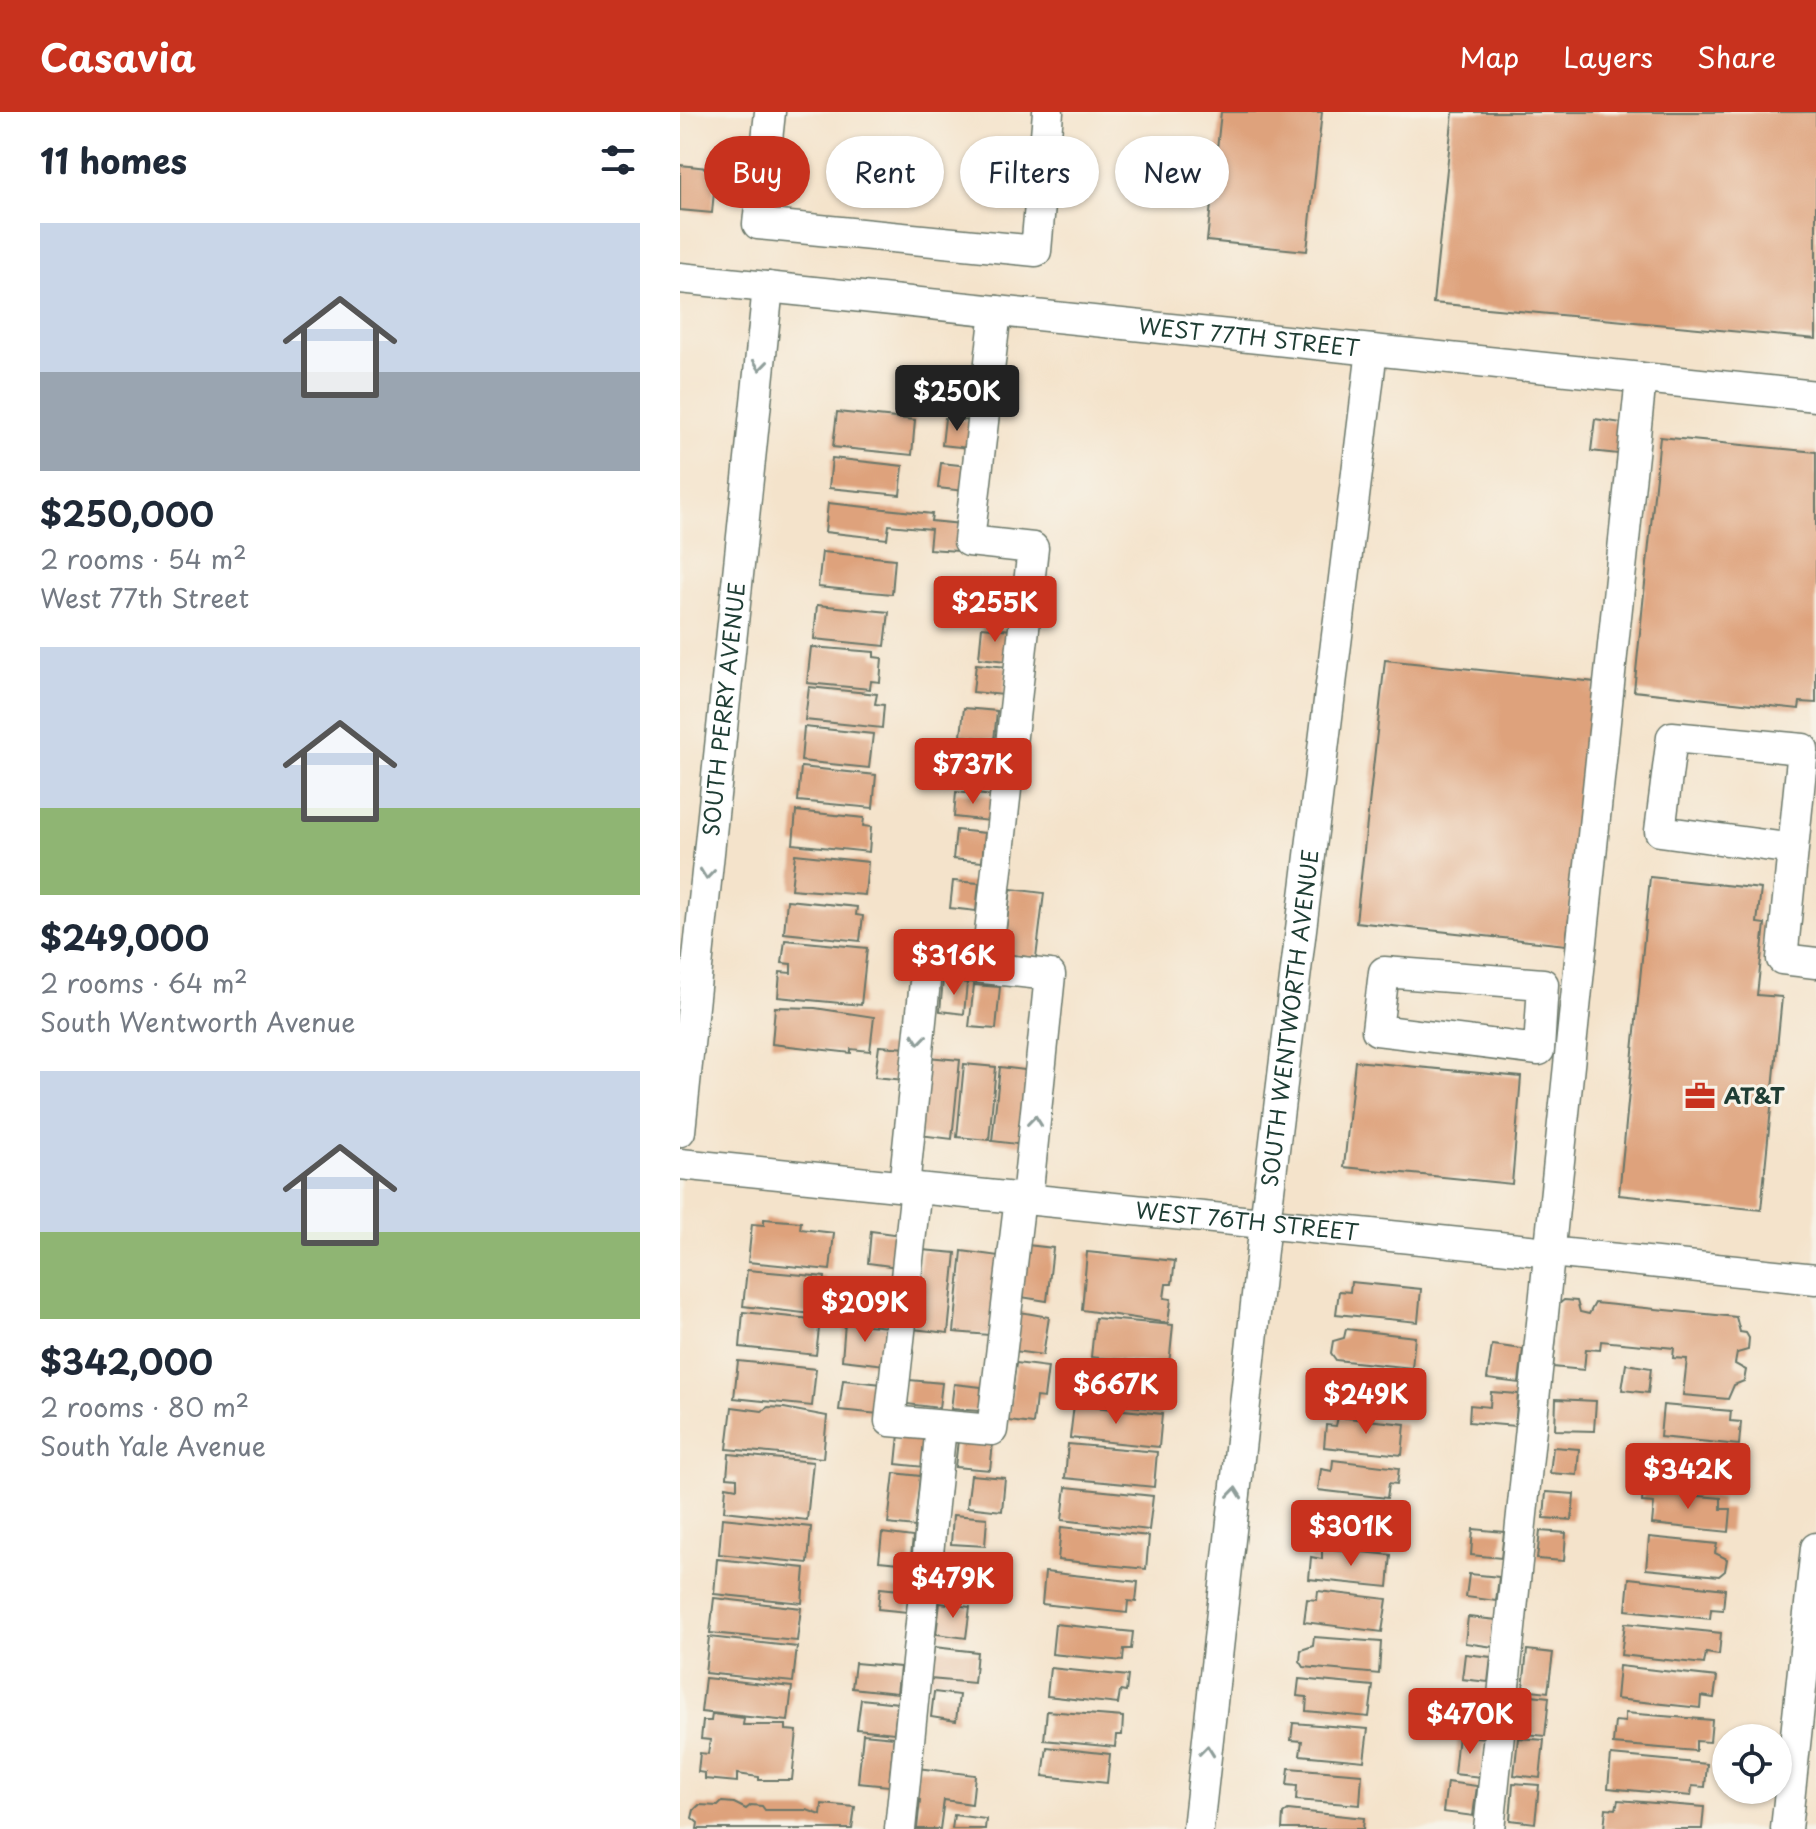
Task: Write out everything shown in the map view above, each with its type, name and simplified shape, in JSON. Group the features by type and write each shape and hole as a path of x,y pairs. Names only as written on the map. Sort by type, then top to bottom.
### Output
{"street":[{"path":"770,112 758,224 1036,251 1048,112"},
{"name":"WEST 77TH STREET","path":"680,278 1816,396"},
{"name":"SOUTH PERRY AVENUE","path":"680,1131 768,287"},
{"path":"986,968 1033,548 969,541 996,311"},
{"name":"SOUTH WENTWORTH AVENUE","path":"1198,1829 1265,1223 1372,350"},
{"path":"1489,1829 1641,378"},
{"path":"1793,849 1660,831 1672,737 1803,749 1793,849 1782,959 1816,963"},
{"path":"927,962 986,968 1050,975 1024,1199 992,1430 890,1421 927,962"},
{"path":"1384,972 1543,984 1541,1016 1539,1050 1377,1030 1384,972"},
{"path":"1541,1016 1575,1018"},
{"name":"WEST 76TH STREET","path":"680,1164 1816,1279"},
{"path":"900,1829 941,1426"},
{"path":"1786,1829 1816,1548"}],"building":[{"path":"1221,112 1322,112 1307,251 1207,241 1211,208 1229,208 1229,136 1218,136"},
{"path":"1453,112 1816,112 1816,339 1433,303"},
{"path":"680,165 704,168 704,208 712,208 712,213 680,210"},
{"path":"837,412 915,420 912,455 833,447"},
{"path":"945,418 972,421 969,448 942,445"},
{"path":"1595,419 1622,423 1618,454 1591,451"},
{"path":"1660,437 1816,452 1816,703 1800,702 1799,709 1634,691"},
{"path":"832,458 903,466 900,495 829,488"},
{"path":"941,463 968,466 965,491 938,488"},
{"path":"828,503 932,514 931,521 961,524 958,551 929,549 931,529 889,525 887,539 825,532"},
{"path":"822,552 895,559 892,594 818,587"},
{"path":"817,605 889,612 885,646 814,639"},
{"path":"982,627 1011,630 1007,661 979,658"},
{"path":"811,647 874,652 874,657 882,658 880,682 871,681 870,689 807,683"},
{"path":"1385,660 1595,682 1566,945 1356,922"},
{"path":"976,664 1007,667 1004,695 973,692"},
{"path":"809,687 877,694 875,704 884,705 882,728 805,720"},
{"path":"964,708 997,711 994,740 961,736"},
{"path":"804,727 873,734 869,768 801,761"},
{"path":"967,752 997,755 994,780 965,778"},
{"path":"801,767 876,775 873,808 798,801"},
{"path":"956,792 993,796 990,821 954,817"},
{"path":"796,811 864,818 863,826 871,827 869,852 793,844"},
{"path":"956,830 985,833 982,862 953,859"},
{"path":"795,854 868,862 865,895 791,889"},
{"name":"AT&T","path":"1650,877 1761,889 1757,923 1765,924 1757,995 1782,997 1761,1210 1619,1195"},
{"path":"953,881 979,883 976,911 950,908"},
{"path":"1011,889 1044,893 1036,958 1003,954"},
{"path":"787,900 857,907 856,915 863,916 860,941 784,933"},
{"path":"785,940 867,948 861,1005 778,997 780,972 791,973 791,964 782,963"},
{"path":"943,980 967,983 964,1014 940,1011"},
{"path":"974,985 1000,987 996,1029 969,1027"},
{"path":"775,1007 815,1008 874,1017 870,1051 851,1049 851,1053 772,1044"},
{"path":"879,1046 907,1048 904,1080 875,1077"},
{"path":"927,1057 960,1060 952,1139 919,1135"},
{"path":"1355,1061 1521,1077 1512,1184 1344,1167"},
{"path":"964,1064 996,1067 989,1140 957,1137"},
{"path":"1000,1067 1033,1071 1024,1145 992,1141"},
{"path":"764,1219 801,1222 800,1229 834,1233 830,1270 748,1262 752,1224 764,1225"},
{"path":"871,1231 901,1235 898,1267 868,1263"},
{"path":"1027,1245 1053,1248 1047,1301 1021,1297"},
{"path":"922,1250 956,1253 948,1333 913,1329"},
{"path":"962,1251 999,1256 989,1335 954,1332"},
{"path":"1087,1252 1175,1261 1172,1284 1166,1284 1164,1298 1171,1299 1168,1323 1082,1310"},
{"path":"747,1270 825,1277 821,1315 743,1306"},
{"path":"1351,1282 1421,1289 1418,1322 1336,1314 1339,1291 1350,1292"},
{"path":"854,1291 890,1295 887,1322 851,1318"},
{"path":"1564,1300 1577,1301 1580,1312 1589,1314 1595,1303 1736,1317 1740,1332 1746,1333 1749,1338 1748,1350 1737,1353 1735,1364 1746,1370 1744,1381 1734,1385 1728,1399 1683,1395 1687,1359 1673,1358 1674,1348 1601,1341 1600,1350 1586,1349 1584,1370 1553,1367 1559,1304"},
{"path":"743,1312 820,1320 816,1355 740,1347"},
{"path":"1020,1312 1049,1317 1043,1355 1014,1351"},
{"path":"1095,1318 1173,1325 1169,1365 1091,1357"},
{"path":"845,1323 889,1327 885,1365 842,1360"},
{"path":"1346,1329 1415,1337 1412,1368 1336,1360 1331,1353 1333,1341 1344,1338"},
{"path":"1492,1345 1523,1349 1519,1383 1487,1379"},
{"path":"738,1361 816,1369 812,1406 734,1398"},
{"path":"1090,1362 1167,1370 1163,1409 1087,1402"},
{"path":"1016,1363 1048,1367 1044,1398 1036,1397 1033,1424 1008,1421"},
{"path":"1626,1364 1651,1368 1648,1393 1622,1390"},
{"path":"1341,1371 1411,1380 1407,1412 1327,1402 1330,1381 1340,1382"},
{"path":"843,1380 882,1384 879,1414 839,1410"},
{"path":"909,1380 942,1383 939,1408 907,1404"},
{"path":"954,1384 981,1387 980,1411 951,1409"},
{"path":"1491,1392 1518,1394 1515,1426 1469,1422 1470,1405 1490,1407"},
{"path":"1556,1399 1596,1401 1594,1431 1555,1430"},
{"path":"1074,1405 1162,1414 1159,1447 1070,1438"},
{"path":"1663,1405 1731,1411 1730,1421 1741,1422 1739,1445 1660,1437"},
{"path":"732,1407 762,1411 768,1407 784,1408 827,1416 823,1458 727,1449"},
{"path":"1338,1417 1405,1424 1402,1455 1324,1447 1326,1425 1336,1426"},
{"path":"899,1434 927,1437 924,1467 896,1464"},
{"path":"958,1440 993,1443 990,1470 955,1467"},
{"path":"1068,1444 1157,1452 1154,1487 1065,1478"},
{"path":"1553,1447 1579,1449 1577,1475 1550,1473"},
{"path":"1659,1448 1726,1455 1725,1465 1736,1471 1735,1483 1729,1487 1656,1480"},
{"path":"729,1454 813,1462 807,1520 724,1511 726,1486 737,1488 737,1478 727,1477"},
{"path":"1333,1460 1399,1468 1397,1484 1389,1483 1387,1498 1318,1490 1321,1469 1332,1471"},
{"path":"894,1473 920,1476 915,1527 888,1524"},
{"path":"971,1475 1005,1478 1002,1511 967,1507"},
{"path":"1066,1487 1153,1496 1149,1530 1062,1520"},
{"path":"1643,1491 1721,1498 1721,1509 1731,1509 1729,1532 1652,1524 1654,1503 1642,1502"},
{"path":"1546,1492 1574,1494 1572,1520 1544,1518"},
{"path":"1328,1504 1395,1511 1392,1543 1317,1535 1316,1517 1327,1514"},
{"path":"953,1515 987,1518 985,1546 951,1544"},
{"path":"722,1518 811,1527 808,1563 719,1554"},
{"path":"1061,1527 1149,1536 1146,1569 1058,1560"},
{"path":"1473,1529 1504,1532 1501,1558 1471,1555"},
{"path":"1540,1531 1566,1533 1564,1561 1537,1559"},
{"path":"882,1533 913,1537 910,1564 879,1561"},
{"path":"1649,1537 1717,1544 1715,1553 1727,1559 1725,1571 1719,1576 1646,1569"},
{"path":"1322,1548 1391,1555 1388,1587 1309,1579 1311,1557 1322,1559"},
{"path":"717,1559 805,1568 802,1603 714,1594"},
{"path":"945,1562 984,1566 981,1594 942,1591"},
{"path":"1045,1572 1138,1582 1136,1602 1128,1601 1127,1613 1042,1604"},
{"path":"1469,1574 1499,1577 1496,1601 1466,1597"},
{"path":"1629,1578 1725,1589 1723,1610 1711,1609 1710,1619 1626,1610"},
{"path":"880,1588 909,1591 907,1612 878,1609"},
{"path":"1318,1591 1387,1599 1382,1632 1304,1622 1307,1599 1317,1600"},
{"path":"714,1598 801,1608 797,1641 710,1633"},
{"path":"940,1603 970,1607 966,1638 936,1634"},
{"path":"1468,1617 1497,1620 1494,1647 1465,1643"},
{"path":"1625,1623 1721,1633 1719,1655 1706,1653 1704,1664 1621,1655"},
{"path":"1055,1624 1133,1632 1131,1649 1124,1649 1123,1661 1052,1654"},
{"path":"709,1637 797,1647 793,1682 705,1673"},
{"path":"1314,1637 1381,1642 1379,1674 1304,1667 1300,1661 1301,1650 1313,1646"},
{"path":"934,1647 977,1652 974,1683 930,1679"},
{"path":"1527,1650 1553,1653 1548,1692 1523,1689"},
{"path":"1465,1654 1491,1657 1488,1682 1462,1679"},
{"path":"855,1663 900,1667 897,1693 852,1688"},
{"path":"1619,1666 1717,1677 1714,1698 1701,1696 1700,1708 1616,1699"},
{"path":"1050,1668 1128,1676 1126,1692 1120,1691 1118,1704 1047,1696"},
{"path":"705,1678 792,1687 788,1721 701,1712"},
{"path":"1299,1679 1373,1686 1369,1717 1306,1711 1307,1697 1297,1696"},
{"path":"934,1692 959,1695 956,1721 931,1717"},
{"path":"1522,1694 1549,1697 1545,1736 1518,1733"},
{"path":"861,1699 898,1703 894,1733 857,1729"},
{"path":"1463,1705 1487,1707 1484,1733 1460,1730"},
{"path":"1047,1711 1123,1717 1122,1735 1116,1735 1115,1747 1044,1740"},
{"path":"1625,1713 1712,1720 1710,1742 1696,1741 1696,1751 1613,1744 1615,1721 1625,1722"},
{"path":"712,1714 744,1718 743,1725 786,1725 786,1730 797,1731 792,1780 759,1780 759,1777 737,1774 737,1782 705,1779 705,1773 698,1772 700,1753 708,1754 710,1740 701,1739 703,1721 711,1721"},
{"path":"1293,1723 1368,1729 1364,1761 1300,1755 1302,1741 1291,1740"},
{"path":"863,1734 894,1737 889,1786 858,1783"},
{"path":"1458,1735 1485,1738 1481,1777 1454,1774"},
{"path":"1518,1738 1544,1740 1540,1778 1514,1775"},
{"path":"1047,1747 1110,1754 1107,1783 1043,1776"},
{"path":"1611,1755 1707,1764 1705,1787 1692,1786 1691,1796 1608,1788"},
{"path":"917,1768 975,1775 972,1804 944,1800 940,1829 917,1829 920,1800 914,1799"},
{"path":"1289,1768 1362,1774 1360,1805 1296,1800 1297,1786 1287,1785"},
{"path":"1447,1782 1477,1786 1473,1816 1443,1812"},
{"path":"1513,1783 1539,1785 1535,1823 1510,1820"},
{"path":"1618,1800 1704,1807 1702,1829 1604,1829 1606,1808 1616,1809"},
{"path":"722,1802 746,1809 751,1805 762,1806 765,1810 807,1810 821,1815 822,1804 855,1807 852,1829 697,1829 698,1823 692,1818 694,1810 699,1805 718,1806"},
{"path":"1288,1810 1364,1818 1363,1829 1282,1829 1283,1814"},
{"path":"954,1815 986,1819 985,1829 952,1829"}],"place":[{"name":"AT&T","path":"1700,1096"}]}
